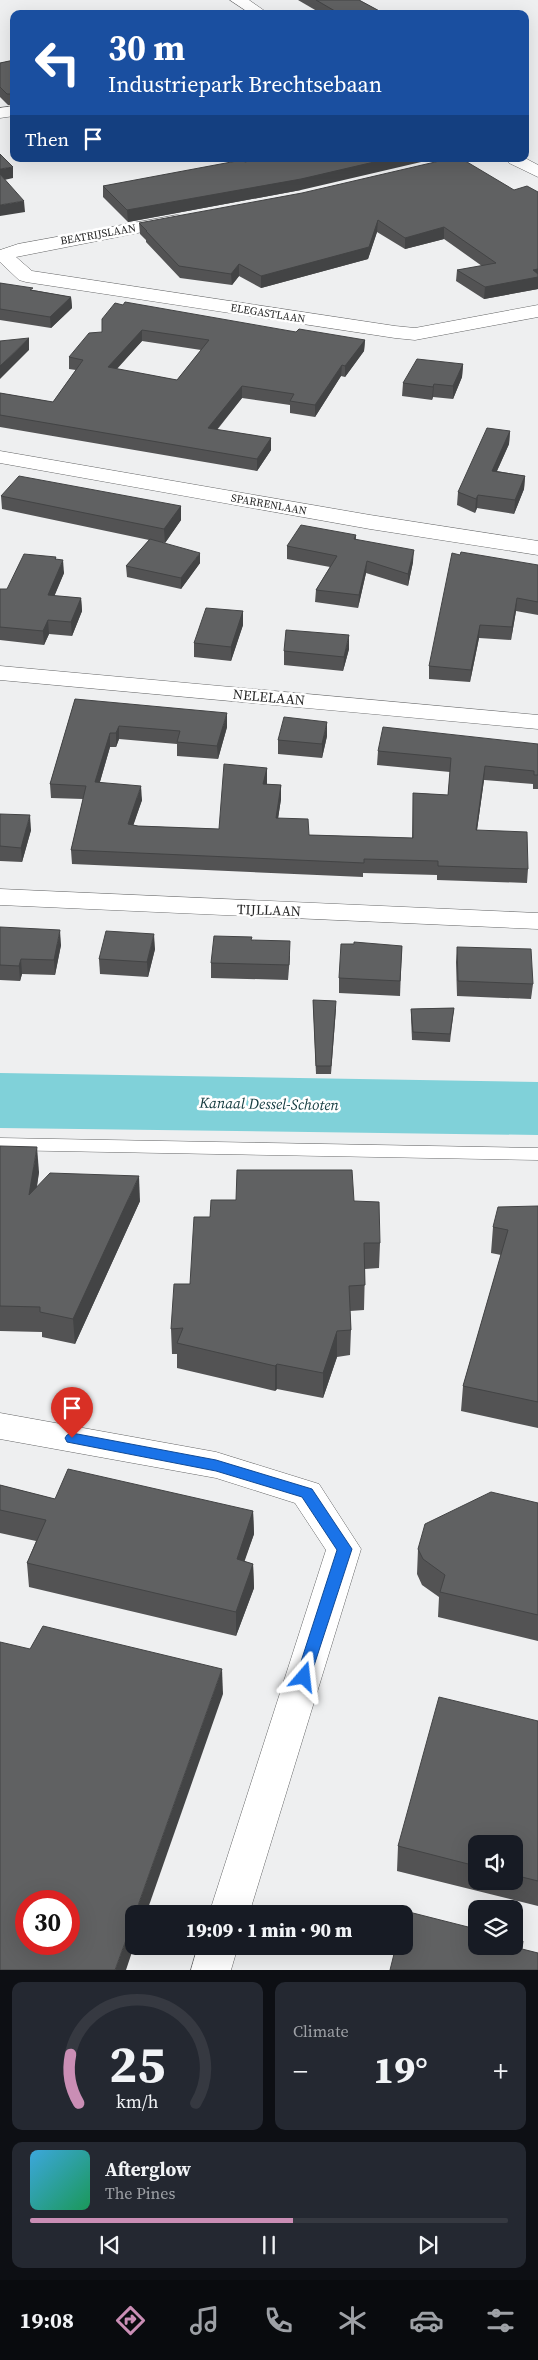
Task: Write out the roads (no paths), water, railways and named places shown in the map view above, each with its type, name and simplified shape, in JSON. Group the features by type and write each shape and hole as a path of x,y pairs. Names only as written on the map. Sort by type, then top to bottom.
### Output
{"street":[{"path":"238,0 255,10"},
{"path":"520,162 538,172"},
{"name":"BEATRIJSLAAN","path":"2,256 24,248 194,216"},
{"name":"ELEGASTLAAN","path":"2,256 26,276 395,332 415,334 538,311"},
{"name":"SPARRENLAAN","path":"0,457 370,522 538,548"},
{"name":"NELELAAN","path":"0,673 538,722"},
{"name":"TIJLLAAN","path":"0,898 538,921"},
{"path":"0,1426 216,1465 307,1493 344,1549 232,1905"},
{"path":"211,1970 215,1955"}],"lane":[{"path":"0,1144 538,1154"}],"water":[{"name":"Kanaal Dessel-Schoten","path":"0,1073 538,1082 538,1135 0,1128"}]}
